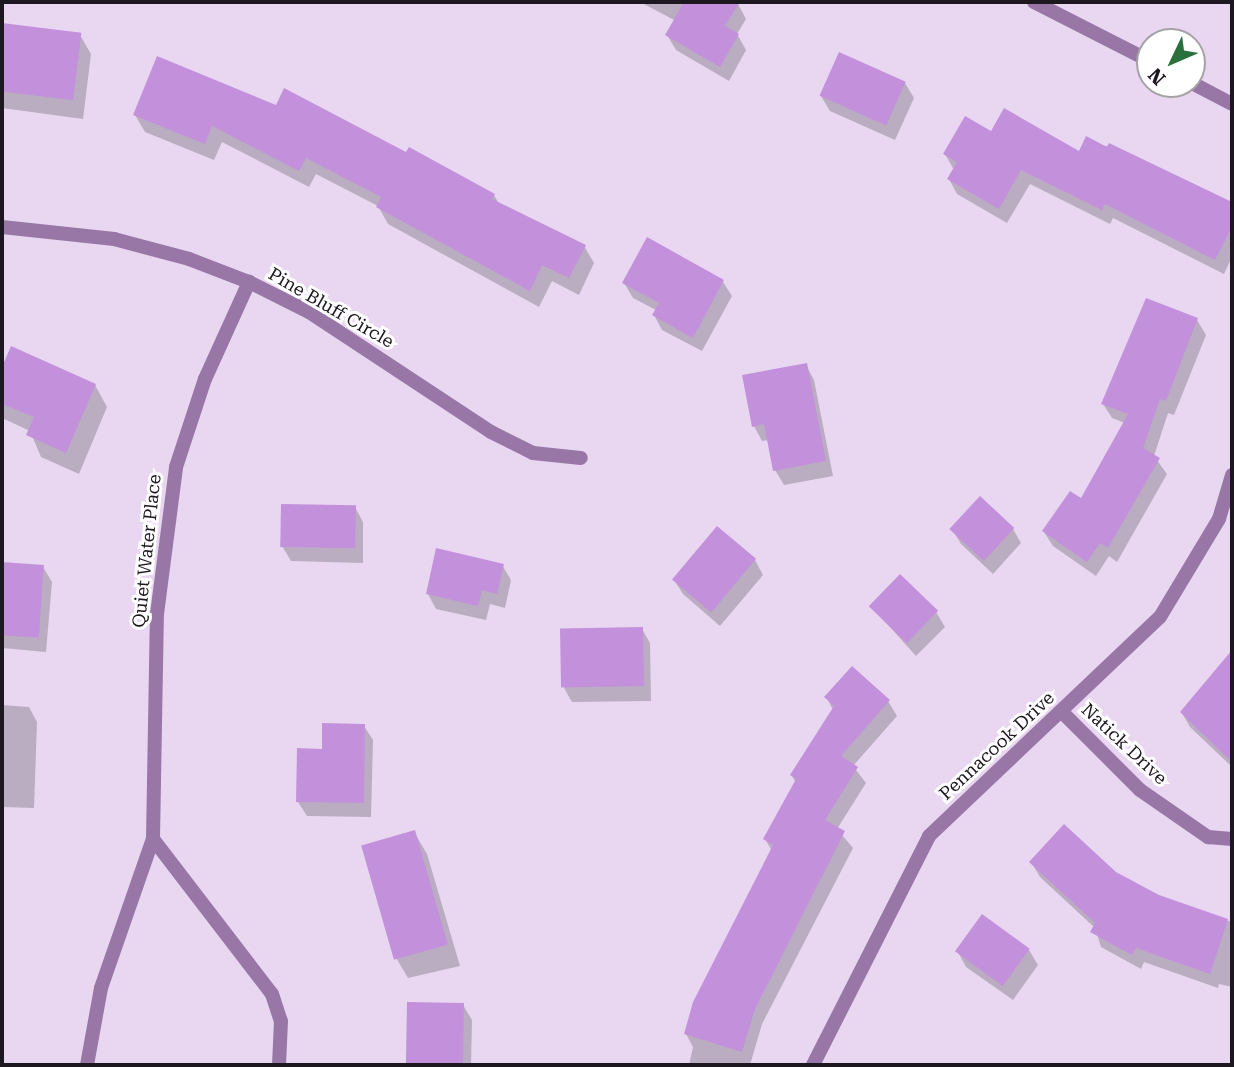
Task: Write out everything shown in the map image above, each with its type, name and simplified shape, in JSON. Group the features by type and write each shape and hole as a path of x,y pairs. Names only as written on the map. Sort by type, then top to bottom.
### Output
{"street":[{"path":"1034,2 1136,54"},
{"path":"1206,90 1232,104"},
{"name":"Pine Bluff Circle","path":"2,227 114,239 189,259 249,282 309,313 491,432 533,453 581,458"},
{"name":"Quiet Water Place","path":"87,1065 101,988 153,839 157,614 176,467 205,379 249,282"},
{"name":"Pennacook Drive","path":"813,1065 929,836 1160,617 1219,519 1232,475"},
{"name":"Natick Drive","path":"1062,712 1140,790 1208,837 1232,839"},
{"path":"153,839 272,994 281,1021 279,1065"}],"building":[{"path":"684,2 740,2 725,26 739,34 720,67 665,35"},
{"path":"2,23 81,33 73,100 2,92"},
{"path":"839,52 906,82 886,126 819,96"},
{"path":"157,56 276,105 284,88 406,152 409,147 495,194 492,199 586,245 569,278 542,265 530,291 376,207 381,197 306,158 299,171 212,126 205,144 133,115"},
{"path":"1004,108 1079,151 1086,136 1107,147 1109,143 1232,202 1232,227 1215,260 1105,204 1102,210 1021,170 999,209 947,179 957,162 943,154 965,116 991,131"},
{"path":"647,237 724,280 693,338 652,315 659,303 622,283"},
{"path":"1146,298 1198,318 1166,401 1160,399 1143,448 1160,458 1108,548 1100,543 1087,562 1042,531 1070,491 1081,498 1128,414 1101,404"},
{"path":"11,346 96,384 66,453 26,435 34,417 2,404 2,367"},
{"path":"807,363 826,461 773,471 764,424 752,427 742,375"},
{"path":"980,496 1014,528 984,561 949,529"},
{"path":"281,504 356,505 355,548 280,547"},
{"path":"717,526 756,559 711,612 672,580"},
{"path":"436,548 504,564 497,594 482,590 478,606 426,594"},
{"path":"2,562 44,565 39,638 2,635"},
{"path":"900,574 938,611 907,643 869,606"},
{"path":"643,627 644,686 561,687 560,628"},
{"path":"1232,650 1232,762 1180,712"},
{"path":"852,666 890,700 841,756 858,767 825,820 845,831 755,1009 742,1052 684,1034 693,1002 773,845 763,839 796,779 790,775 834,706 824,697"},
{"path":"322,723 365,724 364,803 296,802 297,748 322,749"},
{"path":"1064,824 1116,872 1159,895 1228,919 1210,974 1136,948 1132,955 1090,932 1095,923 1029,862"},
{"path":"415,830 448,944 394,960 361,845"},
{"path":"982,914 1030,949 1003,986 955,951"},
{"path":"407,1002 464,1003 463,1065 406,1065"}]}
